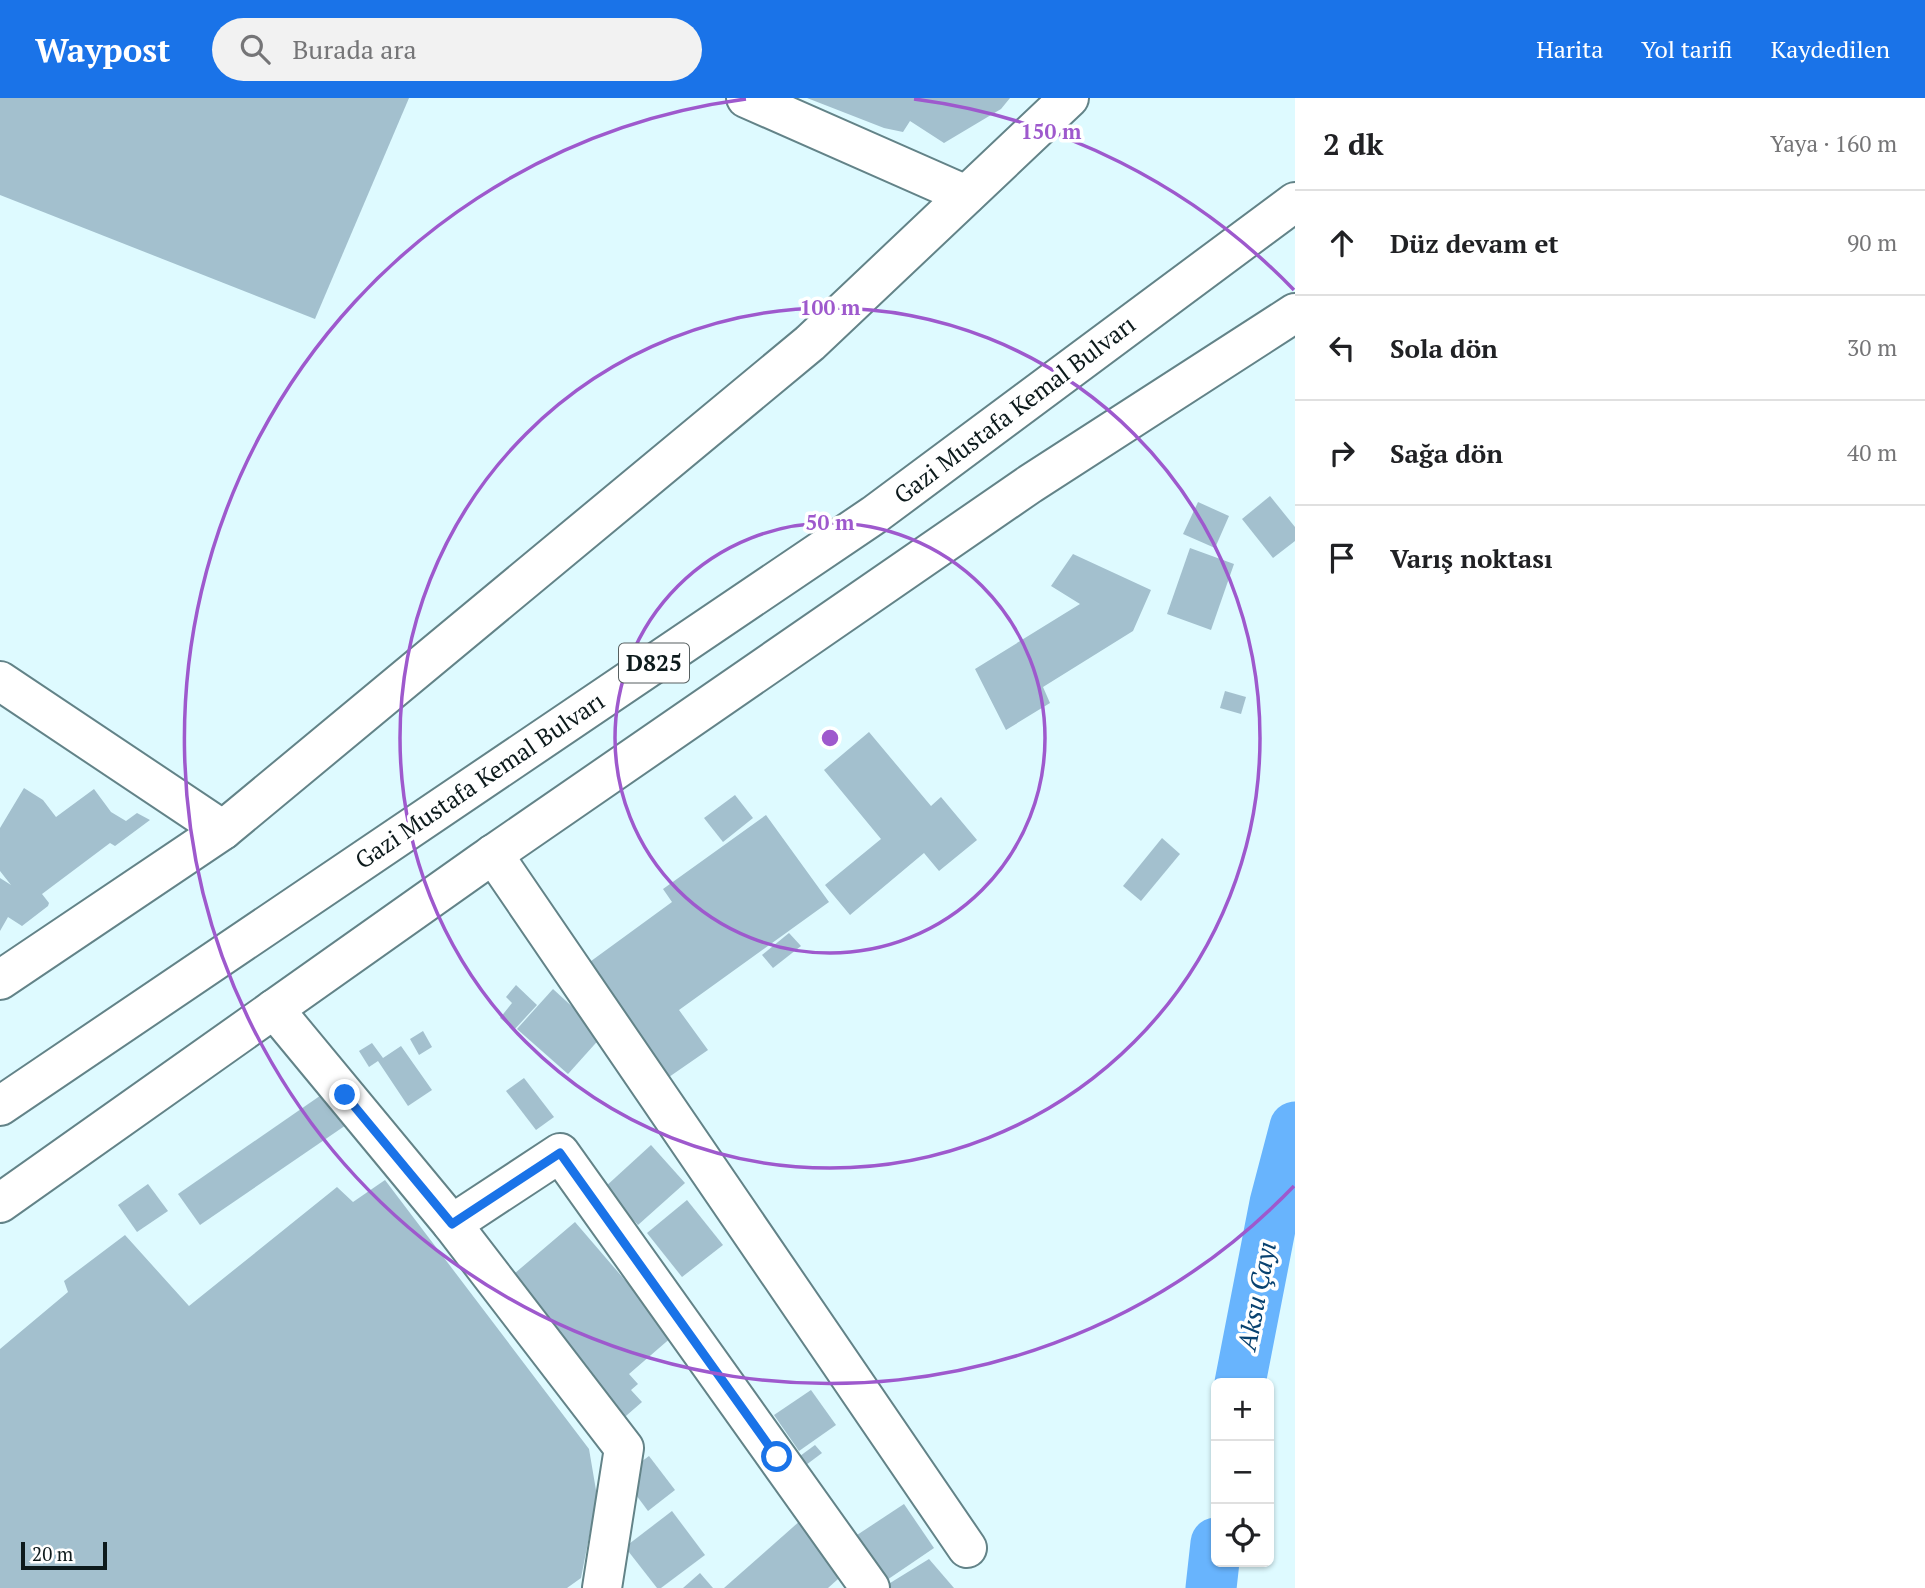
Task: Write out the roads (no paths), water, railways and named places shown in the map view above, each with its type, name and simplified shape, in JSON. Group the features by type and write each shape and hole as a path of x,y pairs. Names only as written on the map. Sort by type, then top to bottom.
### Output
{"main road":[{"path":"746,98 966,195"},
{"path":"0,980 223,830 810,343 1069,98"},
{"name":"Gazi Mustafa Kemal Bulvarı","path":"0,1106 874,515 1295,202"},
{"path":"0,1203 493,854 1030,484 1295,313"},
{"path":"1245,344 1295,320"},
{"path":"0,681 223,830"},
{"path":"493,854 967,1548"},
{"path":"274,1009 452,1224 624,1448 602,1588"},
{"path":"452,1224 560,1153 870,1588"}],"waterway":[{"name":"Aksu Çayı","path":"1241,1378 1275,1203 1295,1127"},
{"name":"Aksu Çayı","path":"1211,1588 1213,1567"}]}
